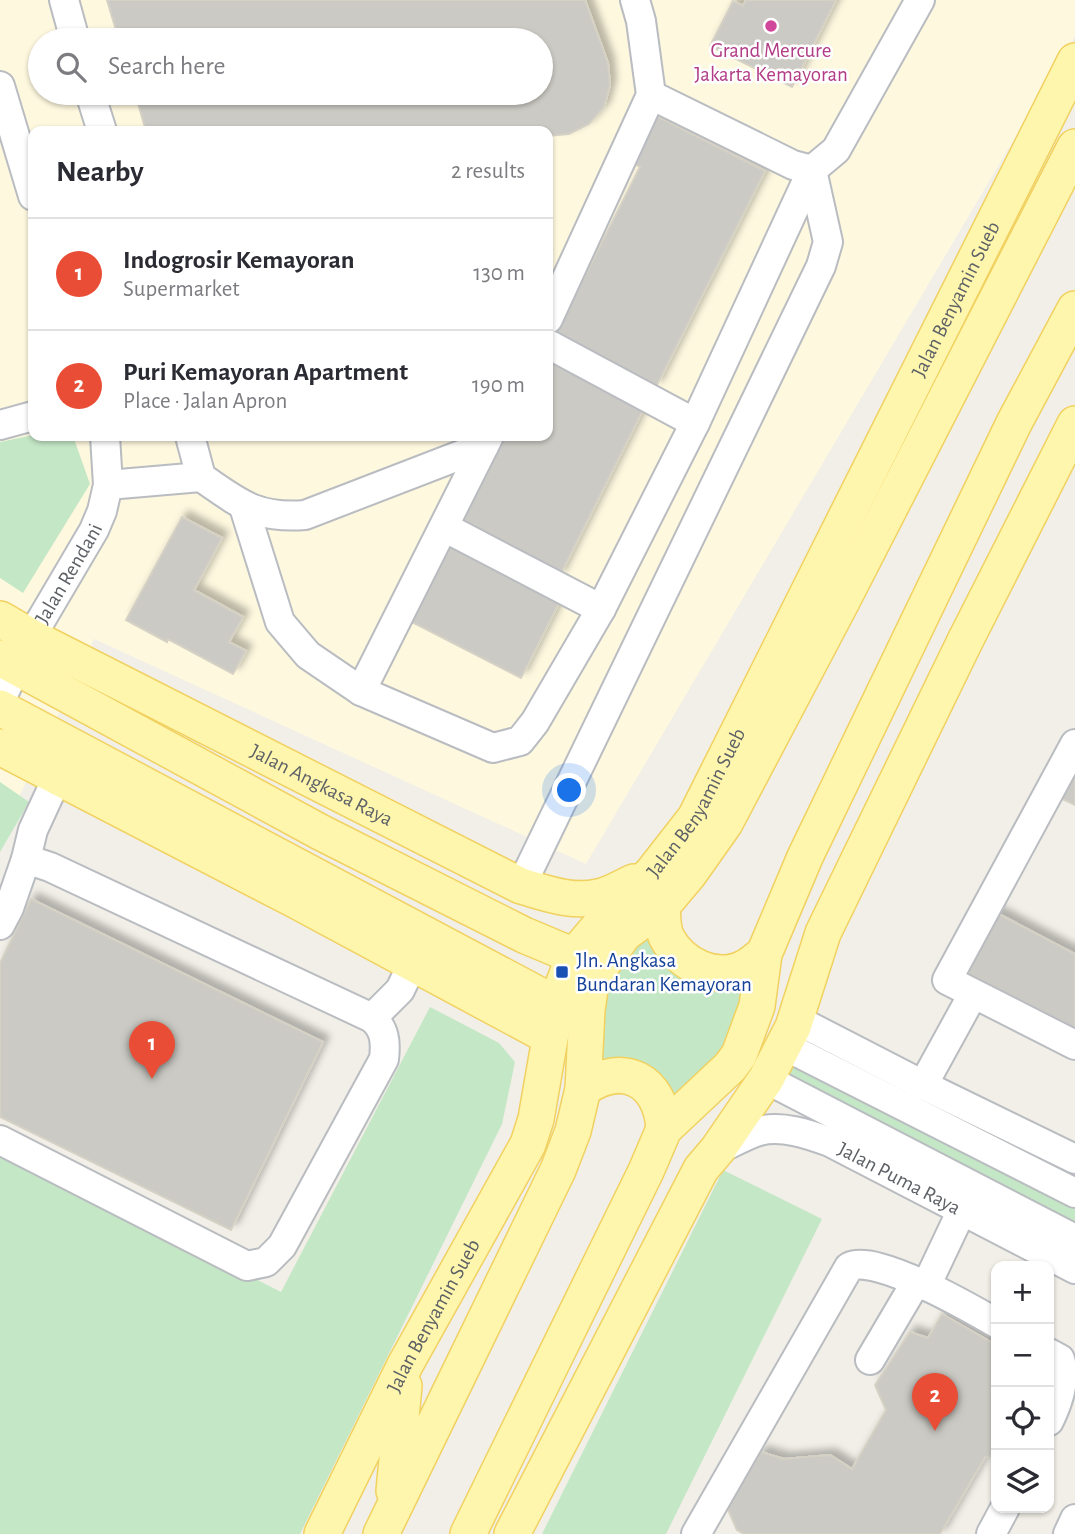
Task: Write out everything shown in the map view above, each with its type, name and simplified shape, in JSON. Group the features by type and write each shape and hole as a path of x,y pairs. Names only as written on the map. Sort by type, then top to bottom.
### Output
{"main road":[{"name":"Jalan Benyamin Sueb","path":"322,1534 405,1365 528,1144 536,1119 547,1011 564,951 601,923 652,873 695,818 1075,61"},
{"name":"Jalan Benyamin Sueb","path":"386,1523 558,1170 573,1131 583,1089 587,1010 594,980 611,950 624,934 662,906 725,824 1075,147"},
{"path":"468,1534 664,1129 730,1067 739,1055 757,1006 764,954 804,857 1014,423 1075,309"},
{"path":"512,1534 701,1169 766,1079 790,1032 823,933 965,641 1075,424"},
{"path":"778,648 841,603"},
{"name":"Jalan Angkasa Raya","path":"0,619 521,886 579,900 600,897 652,873"},
{"path":"853,760 965,641"},
{"name":"Jalan Angkasa Raya","path":"8,663 320,832 524,935 564,951"},
{"path":"0,708 303,887 412,965 547,1011"},
{"path":"0,747 57,778 303,887 547,1011"},
{"path":"662,906 665,936 679,956 699,969 720,973 744,968 764,954"},
{"path":"583,1089 610,1075 623,1075 641,1081 657,1096 663,1110 664,1129"},
{"path":"386,1523 405,1365"}],"street":[{"path":"64,0 72,28"},
{"path":"553,308 651,95 641,21 635,0"},
{"path":"244,507 280,622 308,655 361,691 493,748 520,741 535,722 601,609 695,423 812,170 836,150 920,0"},
{"path":"0,86 28,179"},
{"path":"651,95 793,166 812,170"},
{"path":"94,105 100,126"},
{"path":"521,886 821,266 828,242 812,170"},
{"path":"553,347 695,423"},
{"path":"0,425 28,417"},
{"name":"Jalan Rendani","path":"0,701 8,663 31,637 94,530 102,511 108,485 105,441"},
{"path":"191,441 201,477"},
{"path":"361,691 486,441"},
{"path":"108,485 201,477 244,507 283,517 305,516 486,441"},
{"path":"444,527 601,609"},
{"path":"1075,744 947,980 1075,1045"},
{"path":"0,925 9,908 37,821 57,778"},
{"path":"0,1140 247,1266 266,1262 282,1246 384,1059 386,1043 381,1025 372,1018 50,867 26,859"},
{"path":"372,1018 400,990 412,965"},
{"path":"923,1085 973,994"},
{"path":"790,1032 923,1085 1075,1159"},
{"path":"790,1032 1075,1193"},
{"name":"Jalan Puma Raya","path":"766,1079 1075,1239"},
{"name":"Jalan Puma Raya","path":"718,1149 759,1131 780,1130 806,1134 830,1142 1075,1269"},
{"path":"870,1360 927,1286 969,1213"},
{"path":"696,1534 849,1266 856,1263 869,1264 927,1286 991,1320"},
{"path":"1054,1356 1060,1359 1063,1371 1054,1412"},
{"path":"991,1534 1002,1513"},
{"path":"1068,1534 1075,1519"}],"shaded area":[{"path":"0,0 1075,0 1075,36 586,864 94,639 0,837"}],"green space":[{"path":"28,436 28,441 75,441 90,484 23,593 0,578 0,442"},
{"path":"0,782 29,802 0,852"},
{"path":"662,906 700,969 764,954 757,1006 694,1102 583,1089 587,1010"},
{"path":"430,1007 499,1043 515,1062 502,1124 300,1534 0,1534 0,1148 281,1292"},
{"path":"793,1027 1075,1181 1075,1238 766,1079"},
{"path":"723,1170 822,1219 666,1534 542,1534"}],"building":[{"path":"107,0 585,0 608,63 610,85 604,107 589,124 569,134 553,136 553,126 145,126 138,105 553,105 553,28 115,28"},
{"name":"Grand Mercure Jakarta Kemayoran","path":"746,0 836,0 792,87 710,46 733,1 743,6"},
{"path":"651,113 765,171 656,387 555,335 640,167 628,160"},
{"path":"553,352 648,400 559,577 456,526 499,441 553,441"},
{"path":"182,517 222,538 194,590 243,617 229,642 246,651 233,674 126,620"},
{"path":"452,536 564,593 521,678 410,621"},
{"path":"1075,758 1075,805 1056,796"},
{"path":"31,899 323,1042 231,1230 0,1117 0,963"},
{"path":"995,912 1075,954 1075,1029 963,971"},
{"path":"942,1314 991,1342 991,1456 985,1457 940,1534 744,1534 737,1530 726,1505 761,1452 784,1459 830,1455 852,1469 886,1410 875,1385 910,1332 928,1338"}],"place":[{"name":"Grand Mercure Jakarta Kemayoran","path":"771,26"},
{"name":"Jln. Angkasa Bundaran Kemayoran","path":"562,972"},
{"name":"Indogrosir Kemayoran","path":"152,1079"},
{"name":"Puri Kemayoran Apartment","path":"935,1431"}]}
